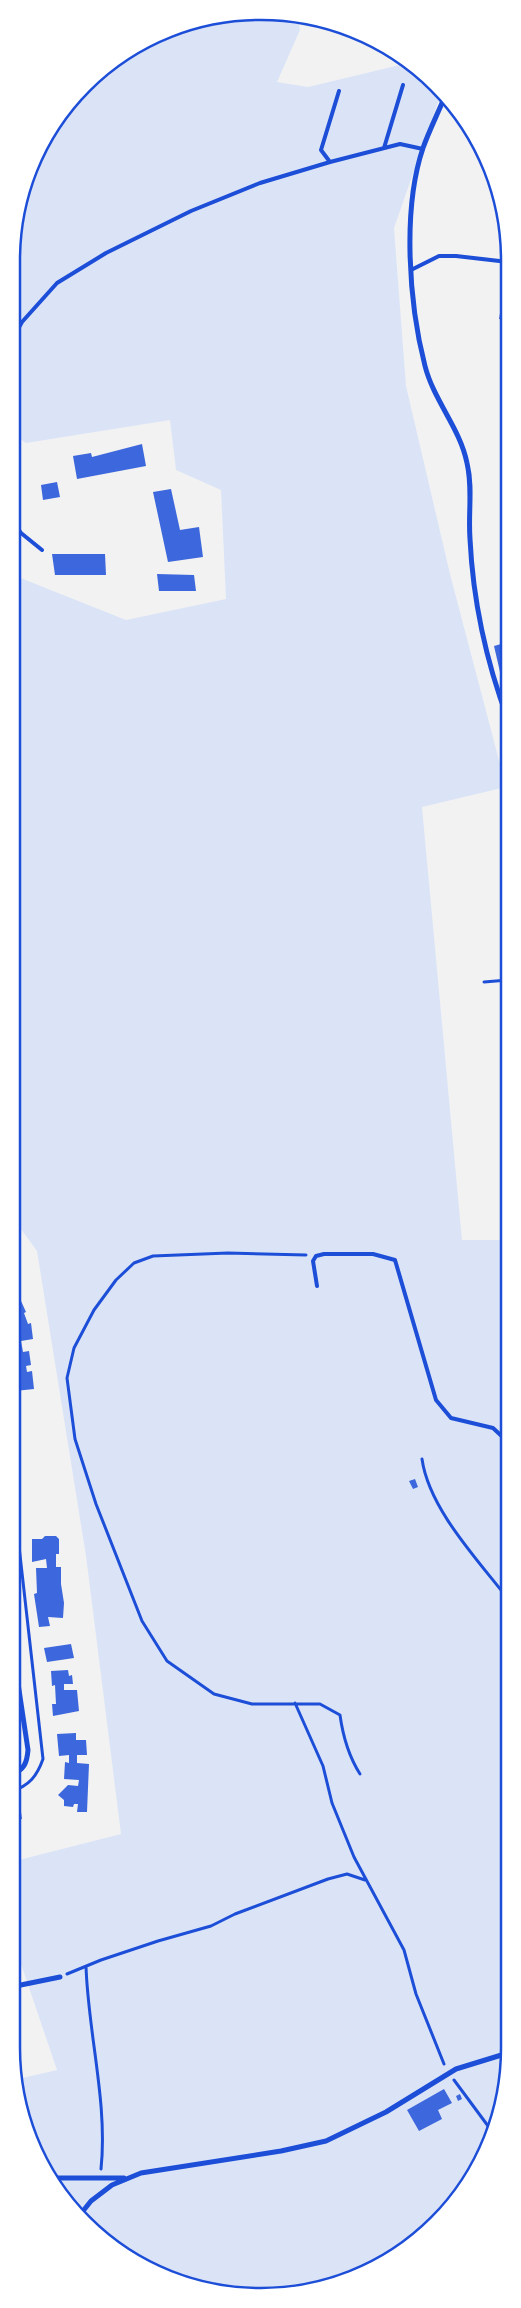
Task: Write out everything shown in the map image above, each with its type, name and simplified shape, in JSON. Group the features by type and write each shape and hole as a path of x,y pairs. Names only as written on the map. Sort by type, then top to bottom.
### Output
{"street":[{"path":"442,103 423,149 413,192 411,288 425,367 442,409 458,435 467,463 470,488 470,537 476,606 484,646 501,698"},
{"path":"20,1696 28,1762 20,1771"},
{"path":"20,1985 60,1977"},
{"path":"84,2210 91,2201 112,2184 141,2173 281,2151 326,2141 386,2112 456,2069 501,2055"},
{"path":"59,2178 127,2178"}],"lane":[{"path":"384,148 403,85"},
{"path":"330,162 321,150 339,91"},
{"path":"20,326 57,283 106,253 199,207 260,183 384,148 400,144 423,149"},
{"path":"411,270 439,256 501,261"},
{"path":"20,532 42,550"},
{"path":"317,1286 313,1261 316,1256 324,1254 373,1254 395,1260 436,1400 451,1418 493,1428 501,1435"}],"path":[{"path":"484,982 501,981"},
{"path":"316,1256 228,1253 154,1256 134,1263 116,1280 94,1310 74,1348 67,1378 75,1439 96,1504 142,1621 166,1662 214,1694 252,1704 320,1704 340,1715 343,1736 349,1756 360,1774"},
{"path":"422,1459 424,1475 429,1488 456,1531 501,1590"},
{"path":"20,1555 43,1759 38,1772 30,1782 20,1788"},
{"path":"295,1703 323,1766 332,1803 366,1880 404,1950 416,1994 448,2074 488,2125"},
{"path":"60,1977 158,1941 211,1926 235,1914 328,1878 347,1874 366,1880"},
{"path":"86,1966 87,2007 96,2060 104,2146 101,2178"}],"shaded area":[{"path":"260,20 299,23 300,30 277,82 308,87 400,65 431,90 439,100 394,228 406,386 450,574 501,768 501,788 422,807 462,1240 501,1240 501,2048 499,2079 493,2110 483,2140 469,2168 431,2218 381,2256 353,2270 323,2280 292,2286 260,2288 229,2286 198,2280 168,2270 140,2256 114,2238 90,2218 52,2168 38,2140 28,2110 22,2079 57,2070 20,1960 20,1860 121,1834 86,1556 37,1251 20,1228 20,578 126,620 226,599 221,490 176,470 170,420 26,443 20,439 20,260 22,229 28,198 38,168 52,140 90,90 140,52 168,38 198,28 229,22"}],"building":[{"path":"142,444 146,466 77,479 73,456 91,453 92,457"},
{"path":"57,482 60,497 43,500 41,485"},
{"path":"171,489 180,530 199,527 203,557 168,562 153,492"},
{"path":"52,554 105,554 106,575 55,575"},
{"path":"157,574 194,575 196,591 159,591"},
{"path":"501,644 501,676 494,646"},
{"path":"20,1299 26,1312 24,1313 28,1324 31,1323 33,1339 21,1341 23,1352 29,1351 31,1365 26,1366 27,1372 32,1371 34,1389 20,1390 20,1325"},
{"path":"415,1479 418,1487 413,1489 409,1481"},
{"path":"45,1536 56,1536 59,1539 59,1554 56,1554 56,1567 61,1567 64,1603 63,1618 48,1617 50,1626 39,1627 34,1594 37,1593 36,1568 47,1568 46,1559 32,1562 32,1539 42,1539"},
{"path":"71,1644 74,1658 47,1662 44,1648"},
{"path":"68,1670 69,1676 72,1675 73,1684 64,1684 64,1690 77,1690 79,1711 53,1716 52,1704 56,1704 55,1685 52,1686 51,1671"},
{"path":"76,1733 76,1740 86,1740 87,1755 77,1755 77,1763 89,1764 87,1812 77,1812 78,1804 74,1804 73,1807 64,1806 64,1800 58,1795 68,1785 78,1786 79,1780 64,1779 65,1762 69,1763 69,1755 59,1756 57,1734"},
{"path":"444,2089 452,2103 438,2110 442,2119 419,2131 407,2110"},
{"path":"460,2094 462,2099 458,2101 456,2096"}]}
